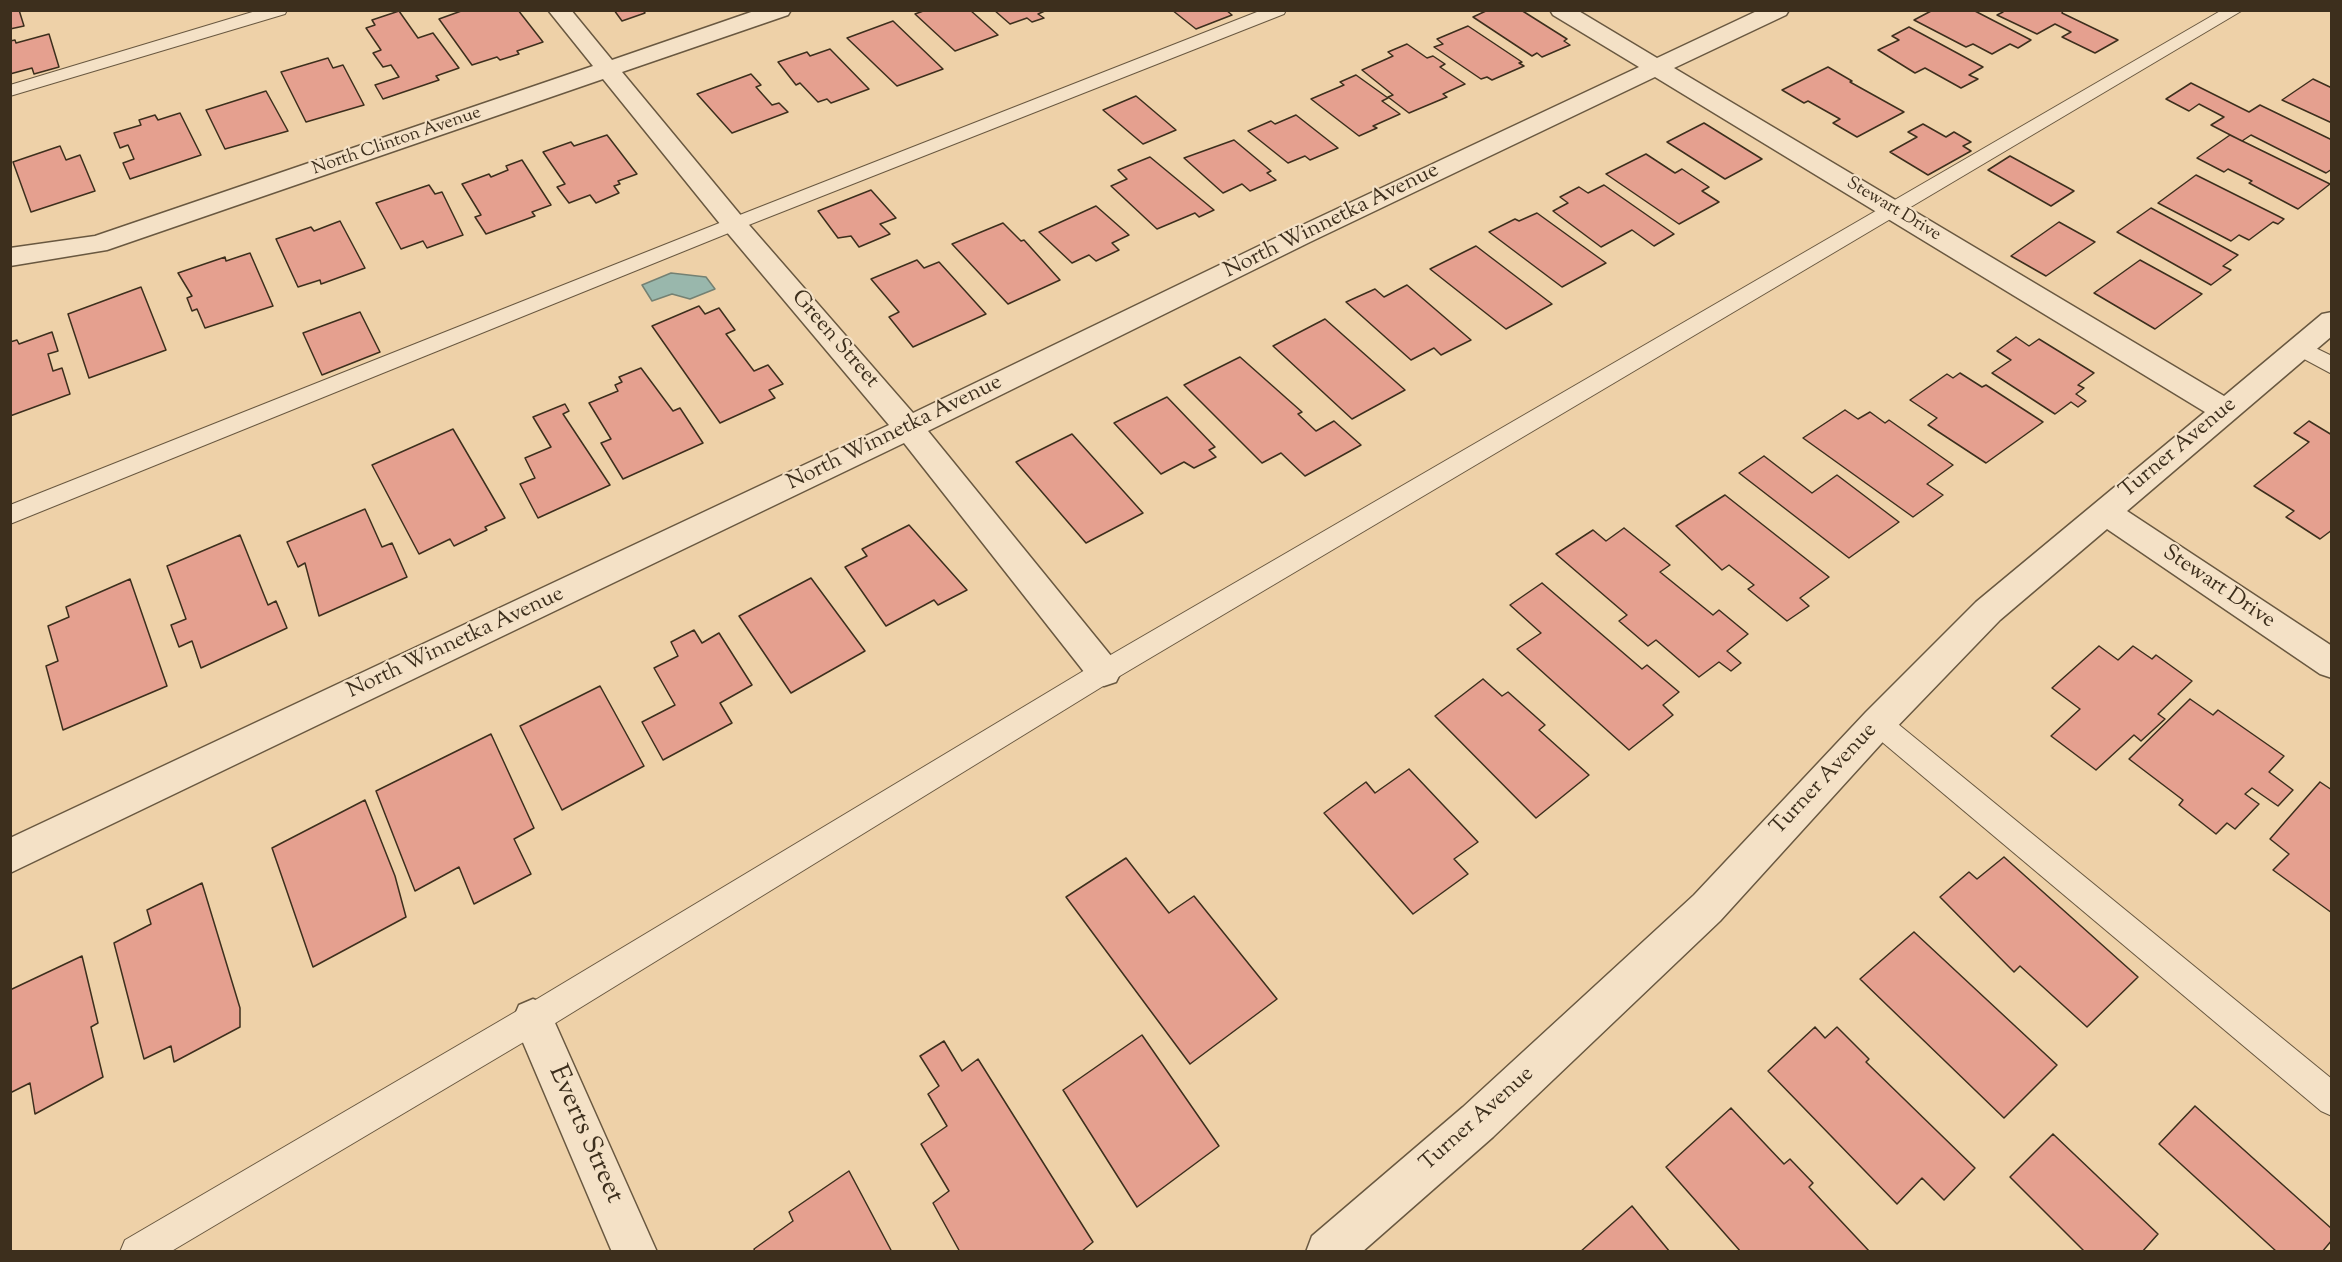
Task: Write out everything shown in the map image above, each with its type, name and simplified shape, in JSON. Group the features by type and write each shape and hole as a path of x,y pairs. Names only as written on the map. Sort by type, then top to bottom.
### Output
{"street":[{"name":"Green Street","path":"559,10 734,224 909,428 1104,672"},
{"name":"North Clinton Avenue","path":"10,257 36,255 98,244 780,10"},
{"name":"Stewart Drive","path":"1561,10 2224,410"},
{"name":"North Winnetka Avenue","path":"10,856 909,428 1290,241 1778,10"},
{"path":"10,275 98,244"},
{"name":"Turner Avenue","path":"1328,1251 1478,1122 1707,908 1878,723 1988,611 2331,321"},
{"name":"Stewart Drive","path":"2105,512 2331,664"},
{"name":"Everts Street","path":"533,1019 635,1251"}],"lane":[{"path":"10,91 279,10"},
{"path":"10,515 734,224 1278,10"},
{"path":"137,1251 533,1019 1104,672 2235,10"},
{"path":"2299,347 2331,366"},
{"path":"1878,723 2331,1100"}],"shaded area":[{"path":"671,273 706,277 715,289 690,299 672,294 652,301 642,285"}],"building":[{"path":"10,10 19,10 24,26 10,29"},
{"path":"464,10 518,10 543,42 517,51 519,54 500,60 497,57 472,65 439,19"},
{"path":"614,10 643,10 645,13 622,21"},
{"path":"926,10 970,10 998,35 955,51 915,14"},
{"path":"994,10 1047,10 1038,14 1044,18 1032,22 1027,18 1010,24"},
{"path":"1172,10 1226,10 1232,15 1196,29"},
{"path":"1488,10 1521,10 1567,39 1564,41 1570,45 1542,57 1537,53 1532,56 1473,17"},
{"path":"1933,10 1973,10 2031,40 2018,48 2010,44 1992,54 1973,44 1966,47 1914,20"},
{"path":"2000,10 2063,10 2062,13 2118,40 2095,53 2062,37 2071,32 2055,24 2037,34 1997,15 2003,12"},
{"path":"399,11 418,38 433,33 459,68 436,76 439,80 383,99 375,85 399,77 391,65 383,67 373,53 381,50 366,28 375,25 372,20"},
{"path":"893,21 943,69 897,86 847,38"},
{"path":"1468,26 1522,62 1519,63 1524,66 1492,80 1487,77 1481,79 1434,47 1443,44 1437,39"},
{"path":"1909,27 1983,67 1969,75 1978,79 1961,88 1925,68 1915,73 1878,50 1899,40 1892,36"},
{"path":"49,34 59,67 34,74 32,68 10,74 10,41 15,40 16,43"},
{"path":"1407,44 1427,58 1433,56 1445,64 1440,67 1465,84 1443,94 1447,97 1409,113 1388,97 1393,95 1362,70 1393,56 1388,52"},
{"path":"830,49 869,89 831,103 827,99 818,102 800,83 796,85 778,62 807,52 810,56"},
{"path":"328,58 333,68 343,65 364,105 306,122 281,72"},
{"path":"1828,67 1904,112 1857,137 1833,123 1840,119 1782,90"},
{"path":"751,74 761,85 756,87 772,105 779,103 788,112 732,133 697,94"},
{"path":"1356,75 1388,98 1382,101 1400,114 1373,126 1377,128 1359,136 1311,99 1344,85 1340,82"},
{"path":"2313,79 2332,88 2332,123 2282,100"},
{"path":"2191,83 2249,112 2260,105 2332,140 2332,169 2326,173 2251,135 2242,141 2211,125 2224,117 2199,104 2189,111 2166,99"},
{"path":"266,91 288,131 225,149 206,110"},
{"path":"1136,96 1176,130 1143,144 1103,110"},
{"path":"180,113 201,155 130,179 123,163 134,159 128,145 120,148 114,133 141,125 139,120 155,115 158,120"},
{"path":"1296,115 1338,148 1310,160 1305,156 1288,163 1248,131 1271,121 1275,124"},
{"path":"1704,123 1762,159 1725,179 1667,142"},
{"path":"1923,124 1946,137 1954,132 1971,142 1963,146 1971,151 1928,175 1890,152 1917,137 1908,132"},
{"path":"607,135 637,174 618,181 620,184 614,186 619,193 596,203 590,195 569,203 557,187 565,184 543,152 571,142 574,146"},
{"path":"2230,135 2330,184 2298,209 2249,183 2252,181 2228,169 2224,172 2197,158"},
{"path":"1234,140 1271,171 1267,173 1276,180 1250,191 1242,184 1223,193 1184,158"},
{"path":"60,146 66,160 80,155 95,191 31,212 13,162"},
{"path":"1646,154 1675,173 1682,169 1709,187 1702,191 1719,202 1679,224 1606,174"},
{"path":"2010,156 2074,191 2051,206 1988,170"},
{"path":"1150,157 1214,210 1199,217 1195,213 1157,229 1111,186 1127,179 1118,170"},
{"path":"522,160 551,205 532,212 535,216 486,234 475,217 481,215 462,184 489,174 491,177 508,170 506,166"},
{"path":"2196,175 2284,219 2278,224 2273,222 2249,240 2239,235 2231,241 2158,203"},
{"path":"429,185 435,194 442,192 463,235 427,248 423,241 401,249 376,203"},
{"path":"1604,185 1674,234 1654,246 1632,230 1601,247 1553,211 1568,203 1560,197 1579,187 1588,193"},
{"path":"871,190 896,218 880,224 890,234 859,247 851,236 838,238 818,211"},
{"path":"1096,206 1129,235 1112,243 1119,250 1096,261 1089,255 1072,263 1039,232"},
{"path":"2151,208 2238,255 2223,266 2231,270 2211,285 2117,232"},
{"path":"1537,213 1606,263 1562,287 1489,232 1515,219 1519,221"},
{"path":"340,221 365,268 321,284 320,280 298,287 276,239 311,227 314,231"},
{"path":"2059,222 2095,242 2046,276 2011,256"},
{"path":"1003,223 1021,241 1024,240 1060,280 1008,304 952,244"},
{"path":"1476,246 1552,304 1506,329 1430,269"},
{"path":"250,253 273,306 205,328 197,309 192,311 187,298 192,296 178,273 225,257 226,261"},
{"path":"917,260 924,268 939,262 986,314 913,347 889,317 899,312 871,279"},
{"path":"2140,260 2202,294 2155,329 2094,293"},
{"path":"1407,285 1471,340 1441,355 1434,348 1411,360 1346,302 1375,289 1384,297"},
{"path":"141,287 166,350 89,378 68,314"},
{"path":"699,306 705,314 719,308 735,330 726,334 754,371 768,365 783,384 769,390 775,398 720,423 652,326"},
{"path":"360,312 380,352 322,375 303,333"},
{"path":"1325,319 1405,390 1352,419 1273,346"},
{"path":"52,332 58,351 48,354 53,371 62,368 70,394 10,416 10,342 17,340 19,344"},
{"path":"2016,337 2029,346 2039,339 2094,373 2078,385 2084,388 2076,394 2086,401 2078,407 2071,402 2055,414 1992,373 2011,360 1997,351"},
{"path":"1240,357 1302,412 1298,414 1316,431 1334,421 1361,445 1305,476 1281,453 1262,463 1184,385"},
{"path":"641,368 673,411 680,408 703,443 623,479 601,443 611,439 589,403 618,391 615,385 622,382 619,377"},
{"path":"1960,373 1982,387 1986,385 2043,422 1986,463 1928,425 1937,418 1910,400 1947,374 1953,378"},
{"path":"1167,397 1215,447 1209,450 1216,457 1194,468 1184,462 1161,474 1114,423"},
{"path":"565,404 569,411 563,414 610,485 538,518 520,484 535,478 525,458 551,447 533,417"},
{"path":"1845,410 1858,419 1870,412 1885,423 1889,420 1953,465 1927,484 1943,495 1913,517 1803,438"},
{"path":"2309,421 2332,435 2332,530 2320,539 2286,517 2294,511 2254,486 2309,442 2294,433"},
{"path":"453,429 505,518 485,527 487,530 454,546 450,539 419,554 372,465"},
{"path":"1072,434 1143,513 1086,543 1016,462"},
{"path":"1764,456 1812,493 1837,475 1899,522 1849,558 1739,473"},
{"path":"1725,495 1829,577 1800,598 1809,606 1787,621 1748,589 1754,585 1729,565 1722,570 1676,526"},
{"path":"365,509 382,547 392,543 407,577 319,616 305,563 298,567 287,542"},
{"path":"909,525 967,590 938,605 934,600 886,626 845,567 867,556 862,549"},
{"path":"1624,528 1670,565 1660,572 1713,615 1719,610 1748,634 1727,651 1741,663 1731,671 1719,662 1699,677 1656,640 1648,646 1619,621 1627,615 1556,554 1593,530 1606,541"},
{"path":"240,535 268,605 276,601 287,628 201,668 192,641 179,647 171,625 186,619 167,566"},
{"path":"811,578 865,651 791,693 739,616"},
{"path":"130,579 167,686 63,730 46,666 58,661 48,626 69,617 66,607"},
{"path":"1542,583 1642,669 1647,665 1679,692 1663,705 1673,715 1629,750 1517,649 1541,633 1510,605"},
{"path":"694,630 702,643 719,633 752,685 720,703 732,723 663,760 642,722 675,705 654,668 678,656 671,642"},
{"path":"2099,646 2118,660 2133,646 2152,659 2156,655 2192,681 2158,714 2165,719 2141,741 2134,735 2096,770 2051,736 2080,709 2052,688"},
{"path":"1483,679 1502,696 1508,692 1545,725 1539,730 1589,775 1536,818 1435,716"},
{"path":"600,686 644,766 562,810 520,726"},
{"path":"2190,699 2213,715 2218,710 2284,756 2269,772 2293,790 2278,806 2252,788 2245,794 2259,804 2235,829 2227,823 2216,834 2179,805 2183,800 2129,759"},
{"path":"491,734 534,828 514,839 531,874 474,904 459,867 415,891 376,791"},
{"path":"1409,769 1478,842 1454,859 1468,874 1413,914 1324,813 1366,782 1375,793"},
{"path":"2320,782 2332,790 2332,913 2273,870 2289,854 2270,839"},
{"path":"365,800 395,876 406,917 313,967 272,848"},
{"path":"2004,857 2138,977 2087,1027 2020,966 2014,972 1940,897 1969,872 1977,879"},
{"path":"1126,858 1169,913 1194,896 1277,999 1190,1064 1066,897"},
{"path":"202,883 240,1008 240,1027 174,1062 171,1046 144,1059 114,943 151,924 147,910"},
{"path":"1914,932 2057,1065 2004,1118 1860,979"},
{"path":"82,956 98,1023 91,1027 103,1077 35,1114 30,1083 10,1093 10,990"},
{"path":"1815,1027 1825,1038 1837,1027 1869,1059 1866,1062 1975,1168 1944,1200 1922,1178 1897,1204 1768,1071"},
{"path":"1142,1035 1219,1146 1137,1207 1063,1090"},
{"path":"944,1041 962,1071 978,1059 1093,1242 1081,1252 960,1252 933,1203 949,1191 921,1144 947,1126 928,1094 939,1086 920,1056"},
{"path":"2195,1106 2332,1229 2332,1240 2322,1252 2277,1252 2159,1144"},
{"path":"1731,1108 1784,1164 1790,1159 1813,1183 1809,1187 1870,1252 1741,1252 1666,1167"},
{"path":"2053,1134 2158,1234 2142,1252 2085,1252 2010,1177"},
{"path":"849,1171 892,1252 755,1252 754,1249 793,1221 789,1212"},
{"path":"1632,1206 1670,1252 1580,1252"}]}
